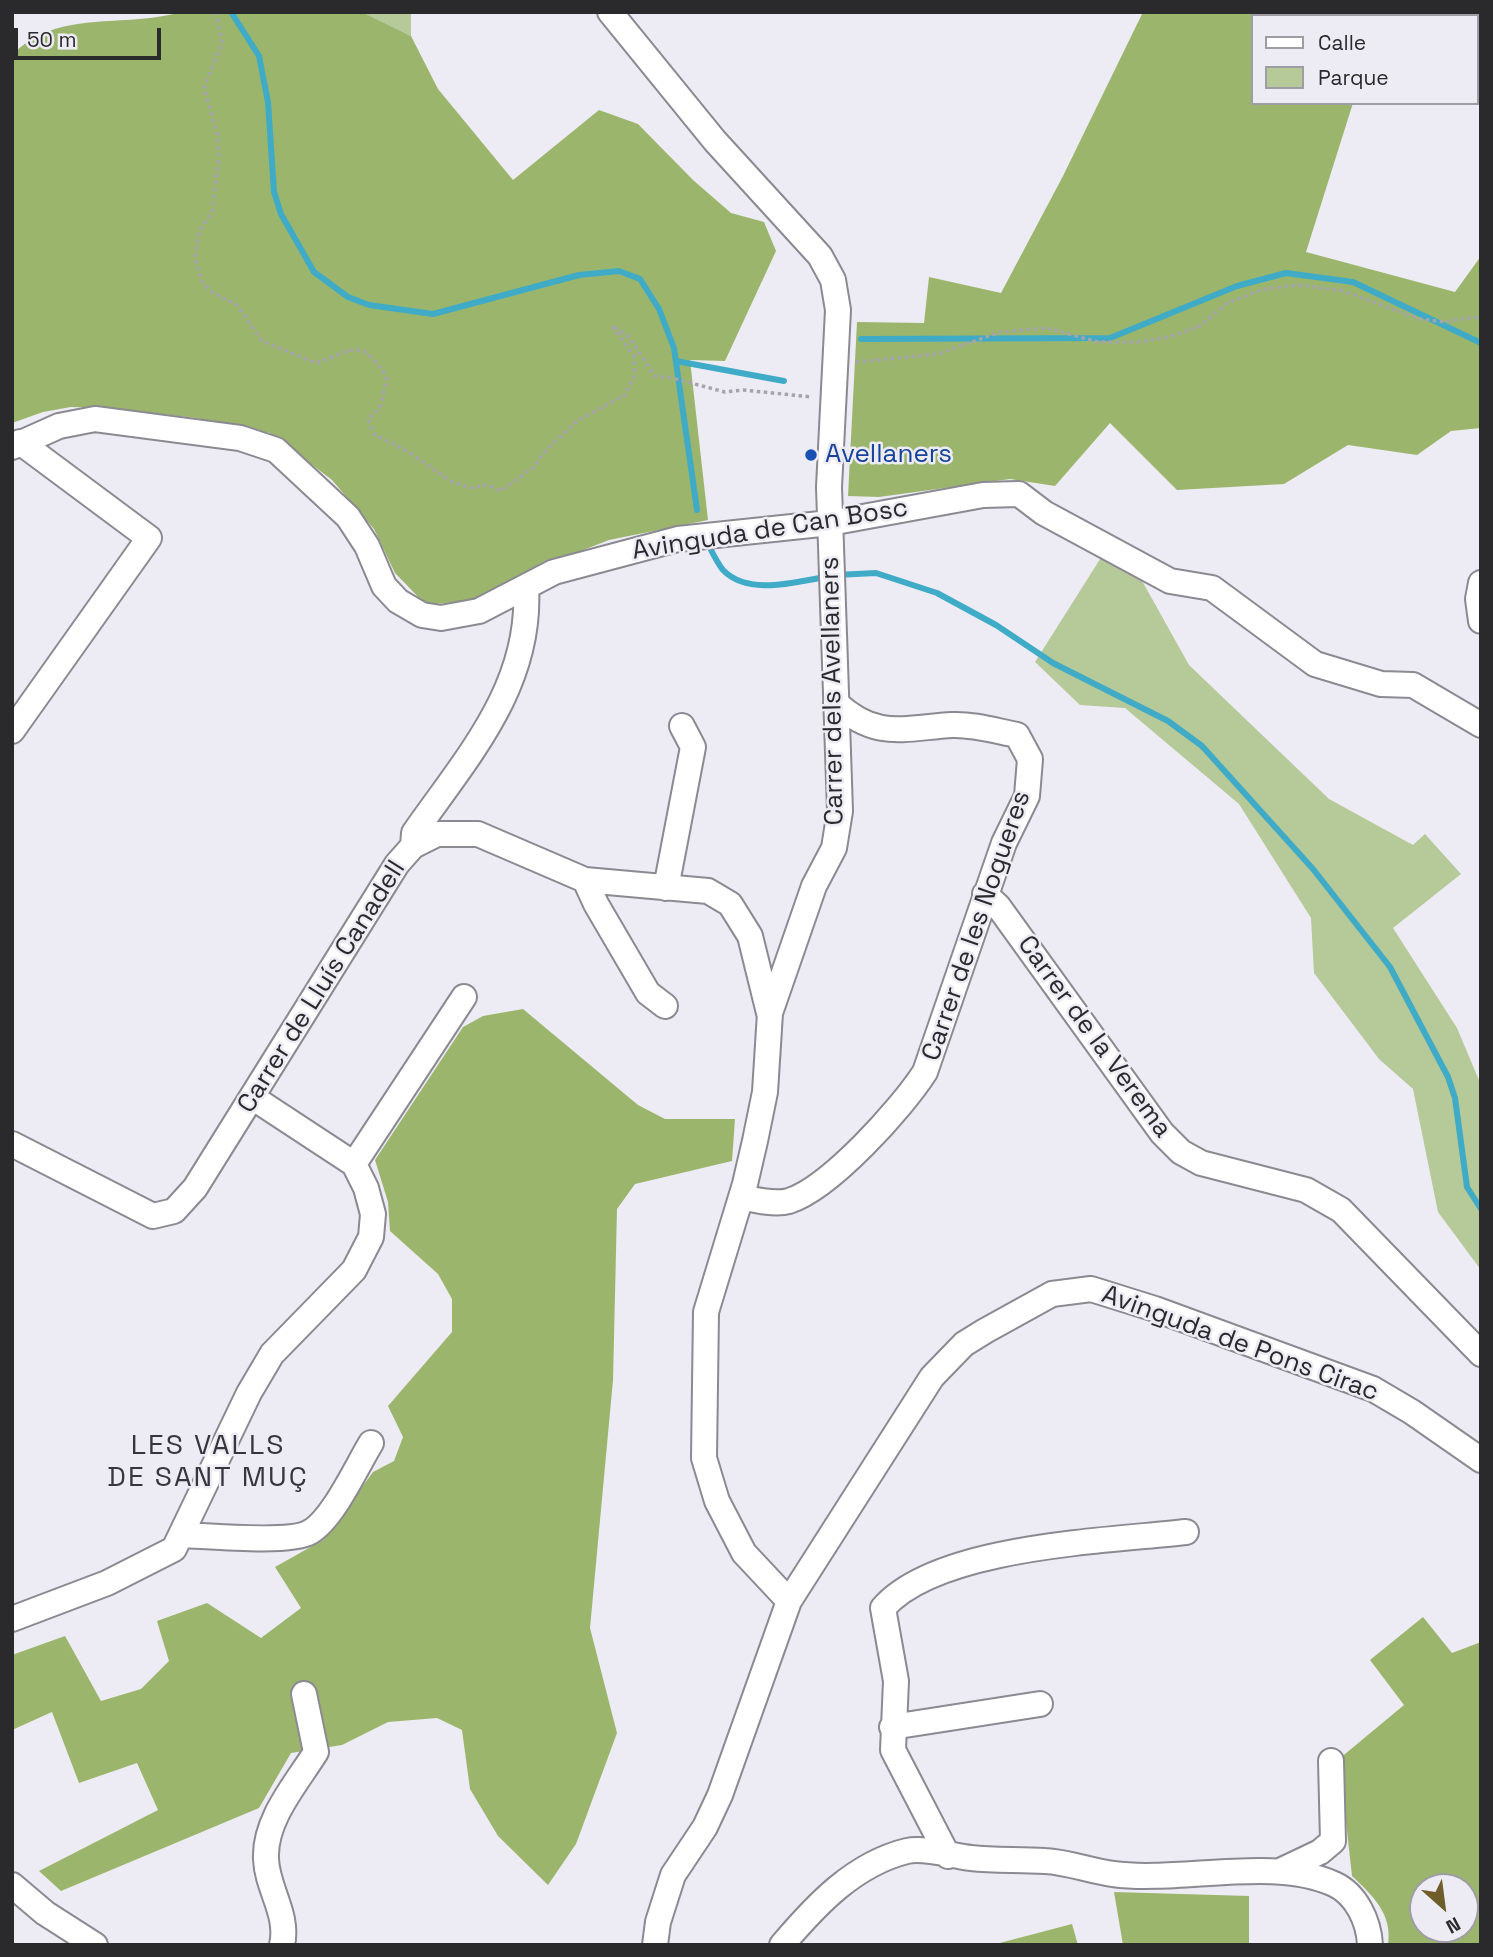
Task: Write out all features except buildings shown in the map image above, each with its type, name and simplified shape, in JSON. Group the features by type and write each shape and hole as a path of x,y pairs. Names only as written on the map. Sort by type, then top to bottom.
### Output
{"street":[{"name":"Carrer dels Avellaners","path":"610,12 707,132 820,256 833,280 838,310 831,399 830,523 840,811 834,848 814,886 770,1013 765,1092 741,1197 706,1312 704,1458 717,1502 744,1553 789,1601"},
{"name":"Avinguda de Can Bosc","path":"16,444 59,426 95,419 240,439 276,450 338,505 362,537 384,586 398,601 415,612 441,618 468,614 564,569 678,539 830,523 983,495 1019,494 1044,513 1170,581 1212,588 1315,664 1381,684 1413,685 1481,725"},
{"path":"12,731 149,538 16,444"},
{"path":"1481,583 1478,599 1481,621"},
{"path":"413,846 414,833 483,737 506,694 524,629 526,587"},
{"name":"Carrer de les Nogueres","path":"741,1197 788,1202 816,1187 890,1119 914,1090 925,1072 1004,843 1027,796 1030,759 1017,734 954,724 881,730 854,720 836,703"},
{"path":"667,888 693,747 682,726"},
{"name":"Carrer de Lluís Canadell","path":"12,1144 153,1216 174,1211 195,1188 397,864 413,846 437,834 478,834 585,880 708,891 730,904 750,936 770,1013"},
{"path":"585,880 648,993 665,1006"},
{"name":"Carrer de la Verema","path":"985,894 998,906 1162,1133 1181,1152 1216,1168 1306,1190 1341,1210 1481,1354"},
{"path":"354,1164 464,997"},
{"path":"12,1619 137,1570 174,1549 249,1393 272,1354 354,1270 371,1237 373,1214 366,1188 354,1164 251,1097"},
{"name":"Avinguda de Pons Cirac","path":"655,1945 658,1922 673,1875 705,1827 720,1795 789,1601 932,1377 964,1344 1052,1294 1091,1289 1155,1309 1373,1390 1412,1412 1481,1460"},
{"path":"182,1535 287,1537 310,1533 324,1520 371,1443"},
{"path":"948,1856 893,1751 896,1681 883,1608 894,1595 972,1562 1042,1548 1186,1532"},
{"path":"282,1945 282,1913 266,1861 268,1831 316,1752 304,1695"},
{"path":"892,1727 1040,1704"},
{"path":"1280,1871 1320,1852 1333,1840 1331,1761"},
{"path":"782,1945 821,1899 870,1866 910,1851 948,1856 1047,1861 1114,1874 1280,1871 1324,1880 1343,1889 1357,1904 1364,1919 1370,1945"},
{"path":"17,1897 69,1937 95,1945"}],"path":[{"path":"216,12 222,43 204,88 217,133 219,156 212,212 198,231 195,258 202,282 214,293 237,305 262,341 283,350 316,363 352,348 367,351 387,377 380,408 368,419 374,434 410,453 452,482 471,488 488,485 501,491 534,467 544,452 577,421 625,395 635,375 634,356 612,326 628,336 654,376 672,377 725,392 743,390 831,399"},
{"path":"833,366 872,359 938,354 1000,332 1046,328 1098,342 1137,342 1169,337 1200,326 1227,303 1264,289 1300,285 1343,291 1420,319 1445,322 1475,317 1481,320"}],"green space":[{"path":"181,12 362,12 411,36 438,89 513,180 599,110 638,124 693,180 731,213 764,222 776,251 725,361 690,360 708,520 609,540 524,573 475,600 426,605 395,573 374,529 332,480 270,433 196,418 108,408 71,407 43,412 12,423 12,55 30,40 71,25 159,17"},
{"path":"362,12 411,12 411,36"},
{"path":"1143,12 1384,12 1252,14 1252,105 1352,105 1306,252 1455,292 1481,256 1481,428 1451,431 1417,455 1348,445 1284,484 1177,490 1110,423 1055,486 1010,479 879,497 848,496 857,322 924,323 929,277 1001,293 1063,176"},
{"path":"1102,556 1141,579 1189,665 1329,799 1413,845 1425,834 1461,874 1393,928 1457,1028 1481,1085 1481,1270 1438,1212 1413,1089 1379,1059 1314,973 1311,918 1239,804 1125,708 1080,705 1035,662"},
{"path":"523,1009 638,1105 665,1119 735,1119 732,1161 635,1184 617,1209 613,1380 590,1628 617,1733 576,1844 548,1885 498,1836 470,1789 462,1730 437,1718 388,1722 342,1745 291,1753 259,1808 61,1891 39,1871 158,1810 137,1763 79,1783 52,1712 12,1730 12,1655 65,1636 101,1701 141,1689 169,1661 157,1621 207,1603 261,1638 301,1608 275,1567 323,1540 373,1472 394,1461 403,1437 388,1406 452,1332 452,1299 438,1274 390,1231 388,1202 375,1160 463,1027 483,1016"},
{"path":"1423,1617 1452,1653 1481,1642 1481,1945 1388,1945 1389,1934 1384,1915 1373,1898 1352,1876 1339,1759 1404,1705 1370,1660"},
{"path":"1114,1892 1249,1896 1249,1945 1123,1945"},
{"path":"1072,1924 1078,1945 992,1945"}],"waterway":[{"path":"231,12 259,56 268,102 274,192 281,214 314,272 348,297 369,305 433,314 579,275 619,271 640,279 659,309 674,348 697,510"},
{"path":"861,339 1110,338 1237,286 1286,273 1353,282 1481,343"},
{"path":"676,361 784,381"},
{"path":"709,546 723,570 745,583 786,584 825,577"},
{"path":"836,575 876,573 937,593 996,625 1053,663 1168,721 1202,746 1313,869 1390,967 1448,1077 1455,1098 1467,1187 1481,1209"}],"place":[{"name":"Avellaners","path":"811,455"}],"district":[{"name":"LES VALLS DE SANT MUÇ","path":"208,1462"}]}
